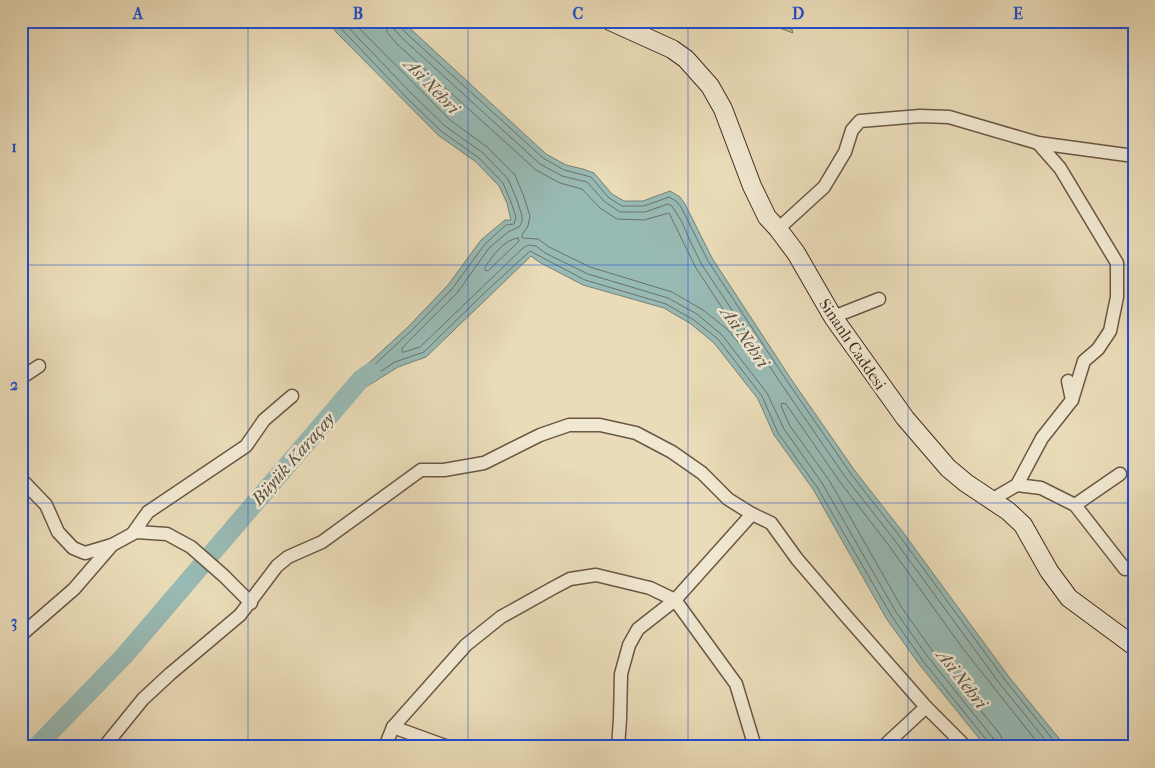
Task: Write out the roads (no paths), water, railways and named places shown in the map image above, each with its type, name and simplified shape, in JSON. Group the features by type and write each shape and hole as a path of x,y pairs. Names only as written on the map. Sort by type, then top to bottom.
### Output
{"main road":[{"name":"Sinanlı Caddesi","path":"610,21 672,49 686,59 710,86 723,109 752,186 767,216 796,253 833,316 887,394 948,468 966,483 993,499 1022,525 1049,571 1069,598 1134,646"}],"street":[{"path":"778,229 824,187 845,152 852,130 860,121 920,116 949,117 1038,143 1134,156"},
{"path":"993,499 1017,485 1042,438 1072,400 1084,362 1098,349 1110,331 1117,297 1117,263 1060,168 1038,143"},
{"path":"833,316 879,299"},
{"path":"21,378 39,366"},
{"path":"1068,381 1072,400"},
{"path":"21,479 46,505 58,532 73,548 85,553 112,545 133,533 148,512 246,446 264,420 292,396"},
{"path":"104,747 143,699 240,616 277,566 288,557 322,542 421,470 444,470 484,463 540,435 569,425 600,425 636,433 672,452 702,473 728,499 770,524 803,566 926,707 966,747"},
{"path":"1076,505 1120,474"},
{"path":"1017,485 1041,488 1076,505 1125,569"},
{"path":"618,747 621,674 629,645 638,629 675,600 752,514"},
{"path":"133,533 167,534 191,547 251,603"},
{"path":"21,635 74,589 112,545"},
{"path":"385,747 393,727 466,645 502,617 570,579 596,575 650,588 675,600 736,684 755,747"},
{"path":"883,747 926,707"},
{"path":"393,727 448,747"}],"water":[{"name":"Asi Nehri","path":"328,21 402,21 546,154 566,165 594,173 612,194 624,201 643,201 670,191 680,197 712,258 791,379 855,471 902,531 1009,677 1066,747 986,747 919,664 886,618 813,489 774,435 758,399 714,343 691,324 664,308 583,285 531,256 426,357 398,367 361,390 354,388 348,382 408,327 448,285 481,240 505,220 511,220 507,203 499,186 476,162 438,135 336,32"}],"waterway":[{"name":"Büyük Karaçay","path":"36,747 124,656 361,379 371,372"}]}
